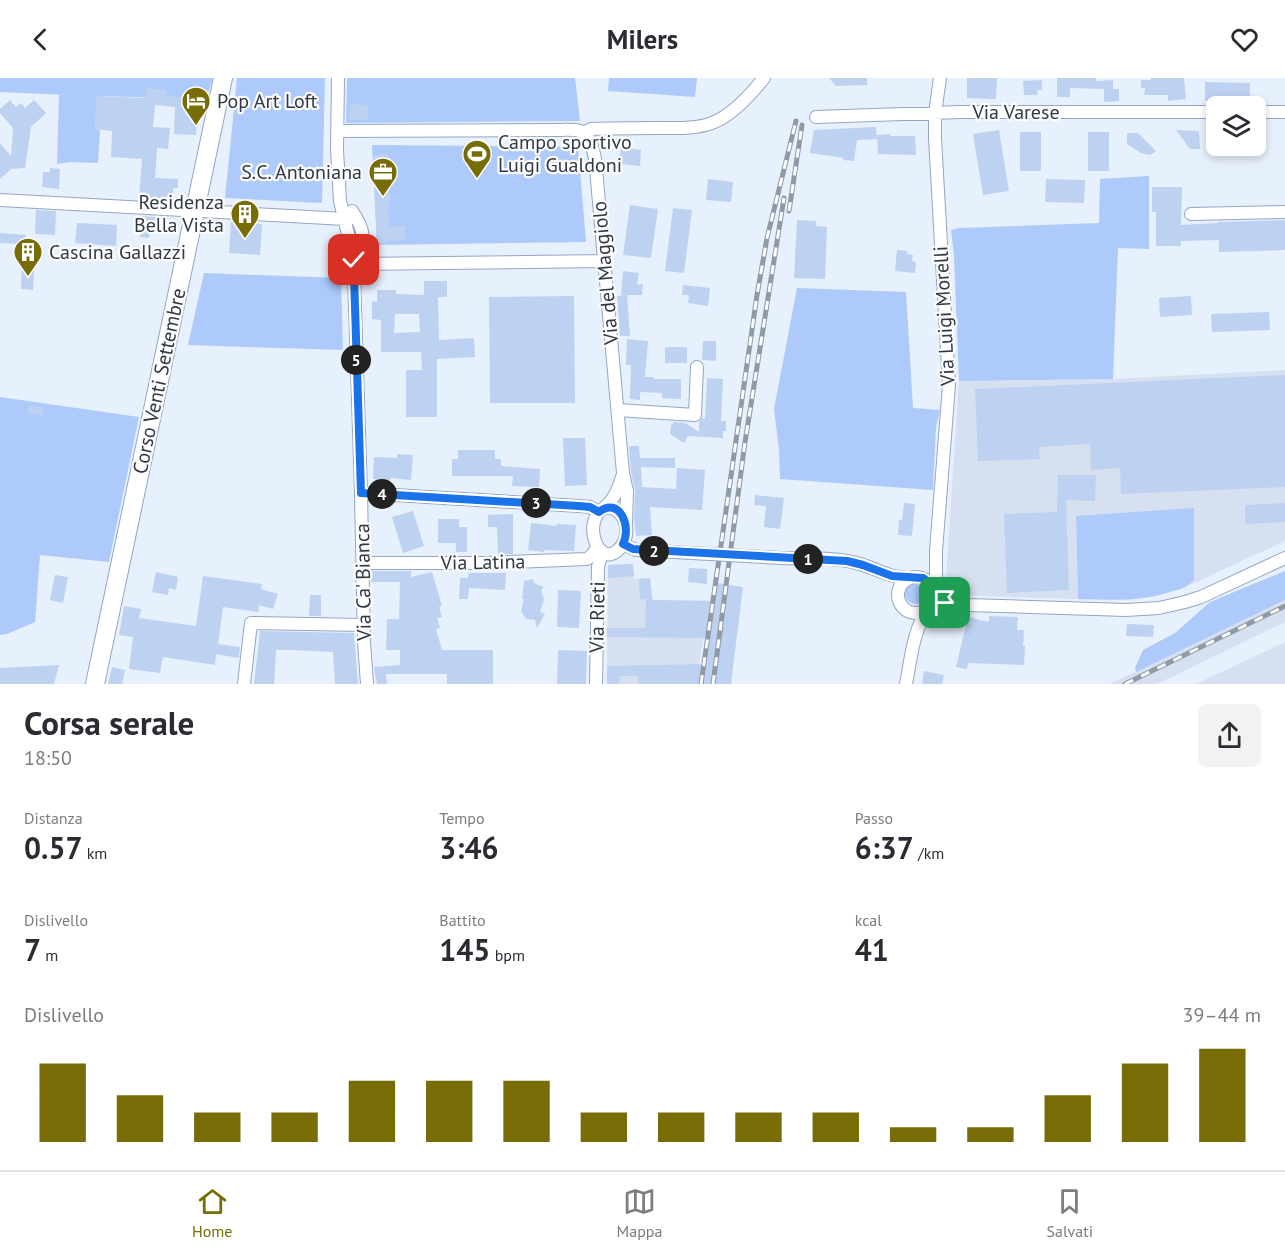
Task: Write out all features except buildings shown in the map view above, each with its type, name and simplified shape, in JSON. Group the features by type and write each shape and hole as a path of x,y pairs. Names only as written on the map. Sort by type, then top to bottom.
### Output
{"street":[{"name":"Corso Venti Settembre","path":"95,684 223,78"},
{"name":"Via Ca' Bianca","path":"338,78 337,150 340,201 351,218 349,240 354,262 363,625 367,684"},
{"path":"337,131 556,130 583,133 591,129 679,128 704,125 726,114 748,96 764,78"},
{"name":"Via Luigi Morelli","path":"935,594 949,385 935,138 935,112 940,78"},
{"name":"Via Varese","path":"816,117 935,112 1206,112"},
{"path":"1266,112 1285,112"},
{"name":"Via del Maggiolo","path":"583,133 590,142 595,161 623,472 627,491 626,524"},
{"path":"0,200 351,218"},
{"path":"1191,214 1285,213"},
{"path":"354,262 604,261"},
{"path":"618,410 695,415 697,367"},
{"name":"Via del Maggiolo","path":"601,510 616,494 623,472"},
{"path":"361,493 579,506 601,510 610,508 623,516 626,524 623,544 613,553 608,554 600,550 594,538 593,527 601,510"},
{"path":"623,544 636,550 847,561 892,576 914,577 929,581 935,594 945,603 1126,610 1159,608 1201,597 1285,558"},
{"name":"Via Latina","path":"362,563 486,563 587,559 600,550"},
{"name":"Via Rieti","path":"596,684 600,550"},
{"path":"898,596 901,585 930,565 936,553"},
{"path":"878,572 889,582 901,605 909,612 916,634"},
{"path":"906,684 916,634 934,601 935,594"},
{"path":"909,612 916,614 928,609"},
{"path":"244,684 251,623 363,625"}],"shaded area":[{"path":"0,78 213,78 206,99 97,96 95,129 100,130 98,163 57,164 59,95 68,95 0,92"},
{"path":"237,78 325,78 322,203 225,198"},
{"path":"347,78 575,78 580,121 346,123"},
{"path":"609,78 697,78 695,97 608,91"},
{"name":"Campo sportivo Luigi Gualdoni","path":"372,145 578,147 586,242 377,245"},
{"path":"1149,176 1149,249 1118,248 1113,379 959,381 951,230 1099,223 1100,179"},
{"path":"204,273 341,278 343,350 188,345"},
{"path":"797,288 906,292 913,408 940,410 936,427 933,490 780,479 774,409"},
{"path":"1285,370 1285,541 1188,586 1194,580 1076,516 1078,599 945,595 959,381 1113,379"},
{"path":"0,397 139,417 109,562 40,555 35,622 0,635"},
{"path":"1194,508 1194,580 1189,584 1161,595 1138,599 1078,599 1076,516"},
{"path":"632,564 634,579 650,578 653,600 709,601 696,684 619,684 616,666 607,666 608,565"},
{"path":"1285,571 1285,600 1136,672 1135,668 1143,650 1175,633 1210,602"},
{"path":"915,584 922,587 925,594 922,601 915,604 908,601 905,594 908,587"},
{"path":"1285,600 1285,622 1176,675 1156,684 1110,684"},
{"path":"1285,642 1285,684 1196,684"}],"railway":[{"path":"701,684 757,295 767,238 796,121"},
{"path":"789,211 802,125"},
{"path":"713,684 745,442 784,198"},
{"path":"1125,684 1285,606"}],"place":[{"name":"Pop Art Loft","path":"196,126"},
{"name":"Campo sportivo Luigi Gualdoni","path":"477,180"},
{"name":"S.C. Antoniana","path":"383,198"},
{"name":"Residenza Bella Vista","path":"245,240"},
{"name":"Cascina Gallazzi","path":"28,278"}],"route":[{"path":"354,260 361,493 579,506 590,507 599,512 604,508 610,508 623,516 627,527 623,544 633,549 847,561 892,576 923,578 932,585 935,597 945,603"}]}
